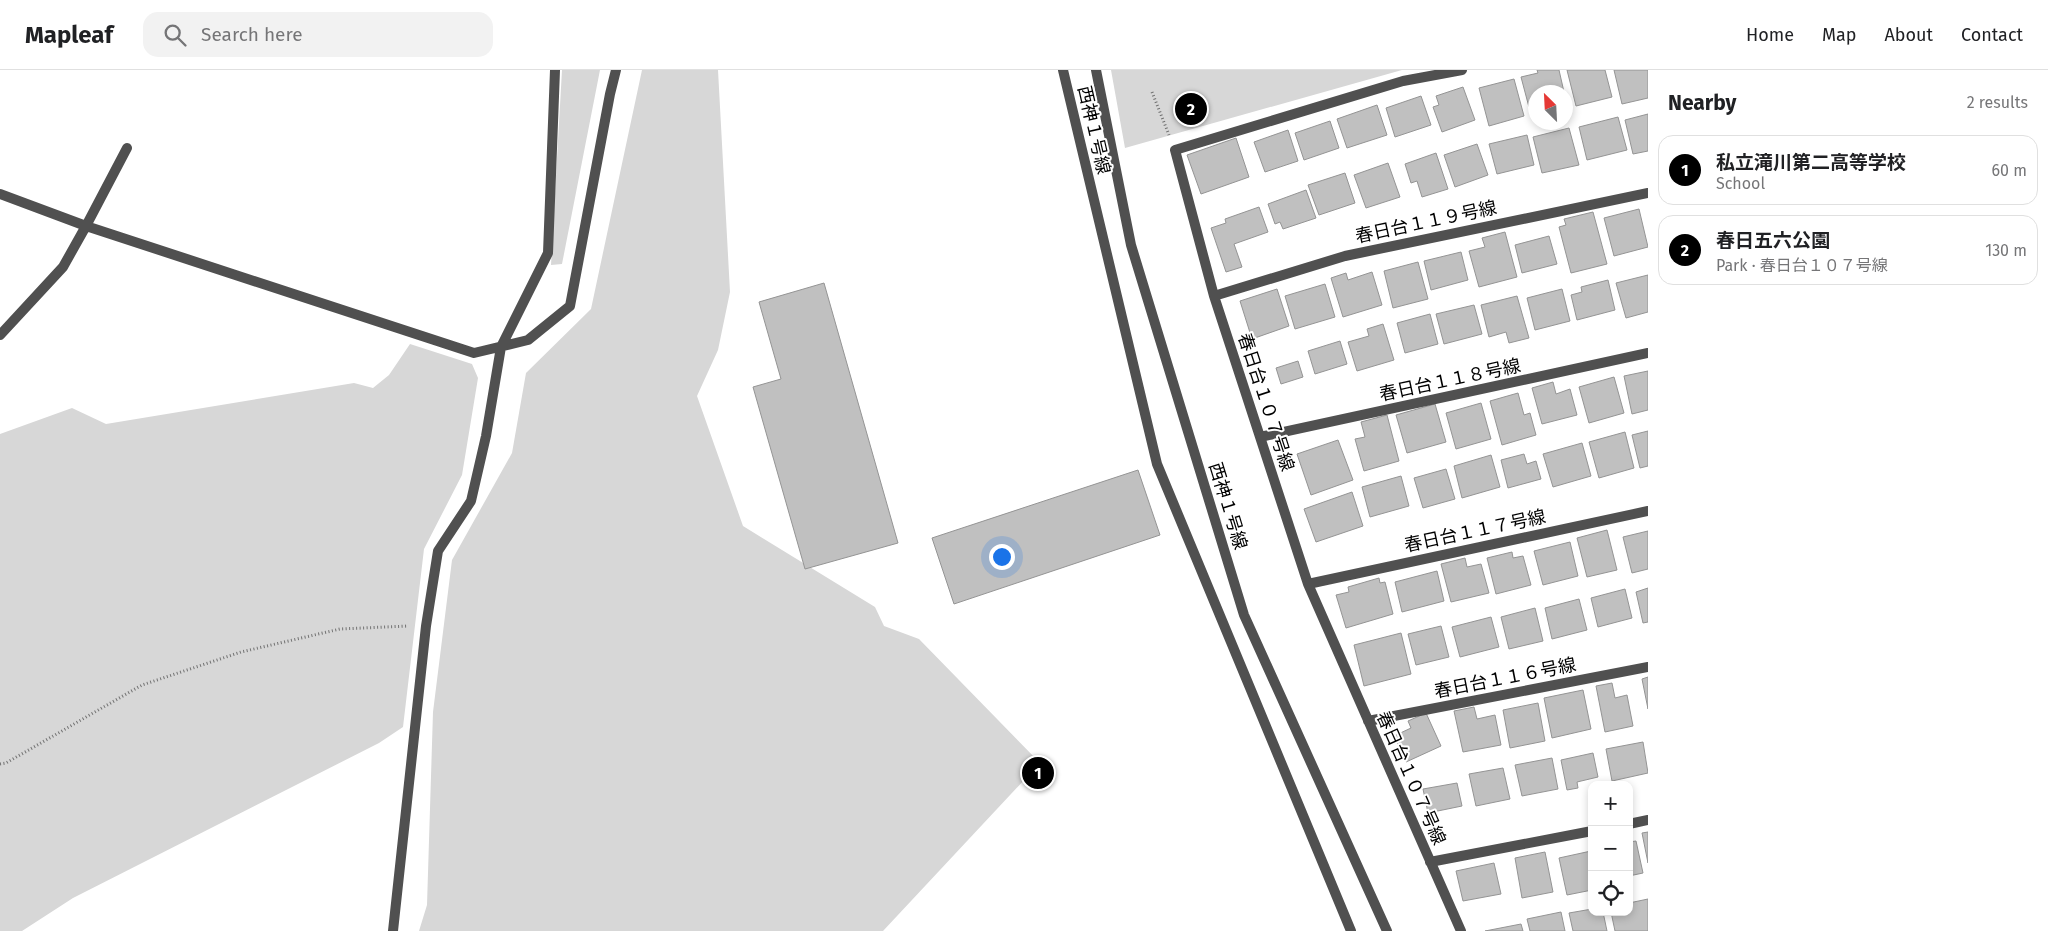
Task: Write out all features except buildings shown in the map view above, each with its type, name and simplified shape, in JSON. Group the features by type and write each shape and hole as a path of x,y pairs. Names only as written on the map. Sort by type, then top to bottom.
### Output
{"street":[{"path":"393,931 426,626 438,552 471,501 486,436 501,347 548,253 555,70"},
{"path":"0,194 86,226 474,354 528,340 570,306 616,70"},
{"name":"西神１号線","path":"1063,70 1158,464 1351,931"},
{"name":"西神１号線","path":"1096,70 1131,245 1244,615 1387,931"},
{"path":"1175,150 1403,81 1462,70"},
{"path":"0,335 63,267 126,148"},
{"name":"春日台１０７号線","path":"1175,150 1214,296 1308,584 1461,931"},
{"name":"春日台１１９号線","path":"1214,296 1345,256 1648,193"},
{"name":"春日台１１８号線","path":"1260,437 1648,354"},
{"name":"春日台１１７号線","path":"1308,584 1648,511"},
{"name":"春日台１１６号線","path":"1368,721 1648,667"},
{"path":"1633,823 1648,820"},
{"path":"1430,862 1588,832"}],"path":[{"path":"1152,92 1175,150"},
{"path":"0,764 6,763 142,685 241,652 340,629 390,625 426,626"}],"shaded area":[{"path":"562,70 600,70 562,264 551,265"},
{"path":"642,70 718,70 730,292 718,350 697,396 743,526 875,607 884,626 919,639 1040,763 883,931 419,931 427,905 433,712 452,560 512,453 526,373 591,309"},
{"path":"1111,70 1402,70 1125,148"},
{"path":"410,344 472,364 478,378 462,475 424,549 403,727 379,743 73,898 22,931 0,931 0,434 72,408 106,424 354,383 373,388 389,375"}],"place":[{"name":"春日五六公園","path":"1191,109"},
{"name":"私立滝川第二高等学校","path":"1038,773"}]}
